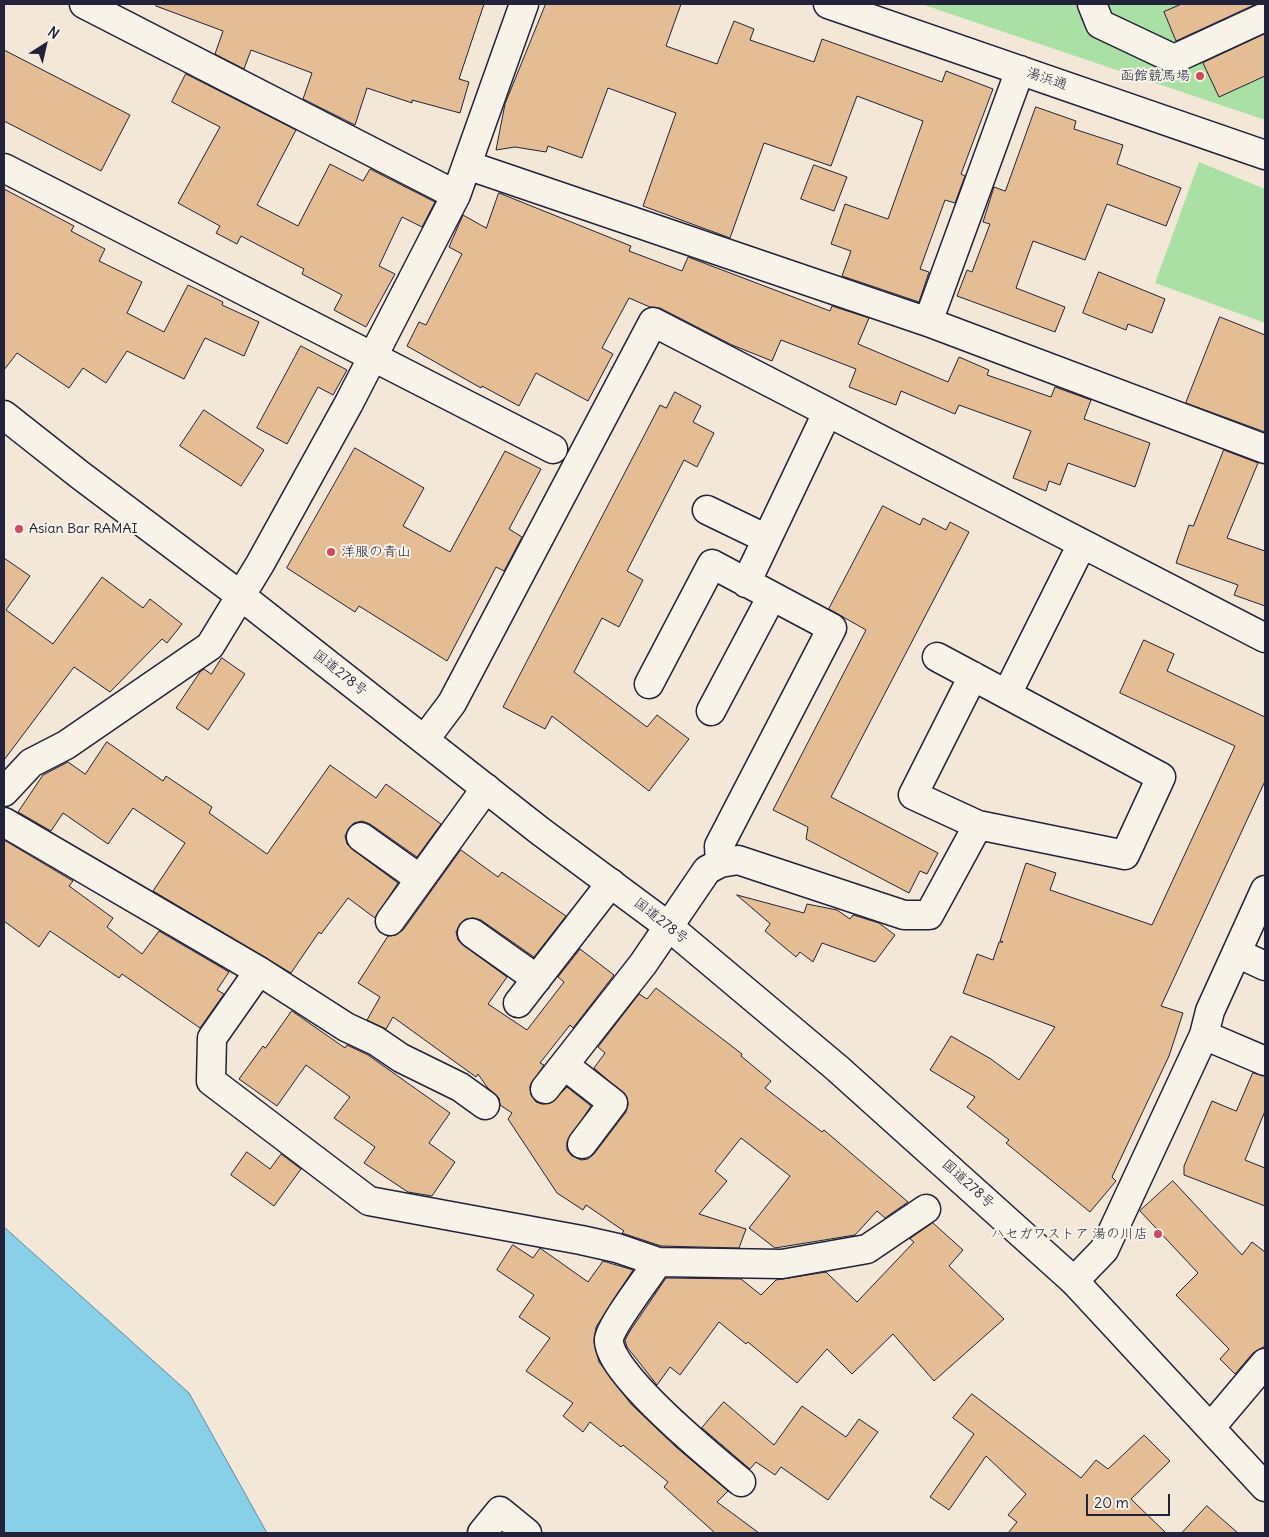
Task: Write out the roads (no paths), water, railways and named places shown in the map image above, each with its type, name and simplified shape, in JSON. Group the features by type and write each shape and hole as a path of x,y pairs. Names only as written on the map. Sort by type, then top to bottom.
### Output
{"main road":[{"path":"84,4 456,195"},
{"path":"4,792 31,763 66,744 210,646 241,596 373,356 456,195 524,4"},
{"name":"湯浜通","path":"828,4 1265,155"},
{"path":"1092,4 1100,24 1174,59 1265,17"},
{"path":"928,322 1020,70"},
{"path":"467,165 928,322 1265,449"},
{"path":"4,168 553,449"},
{"path":"425,739 452,703 653,322 1265,638"},
{"path":"746,583 827,413"},
{"name":"国道278号","path":"4,415 80,476 241,596 486,788 668,926 838,1068 1074,1281 1265,1487"},
{"path":"707,510 767,540"},
{"path":"1006,694 1082,544"},
{"path":"650,684 712,564 832,628 719,846 720,863"},
{"path":"711,711 772,596"},
{"path":"937,657 973,676 1006,694 1161,776 1125,855 978,826 913,795 973,676"},
{"path":"390,921 486,788"},
{"path":"4,822 258,971 346,1027 376,1041 401,1058 460,1087 485,1105"},
{"path":"545,1089 643,964 707,870 720,863 738,860 904,915 929,915 978,826"},
{"path":"361,837 420,879"},
{"path":"518,1003 611,883"},
{"path":"1074,1281 1104,1250 1204,1035 1210,1010 1265,890"},
{"path":"472,933 537,979"},
{"path":"1237,952 1265,966"},
{"path":"258,971 212,1038 211,1080 369,1201 581,1240 617,1248 658,1262 782,1264 867,1249 926,1209"},
{"path":"1204,1035 1265,1061"},
{"path":"564,1065 613,1104 582,1144"},
{"path":"658,1262 610,1333 610,1348 646,1396 741,1482"},
{"path":"1211,1427 1265,1364"},
{"path":"482,1533 500,1511 527,1533"}],"water":[{"path":"4,1227 189,1393 267,1533 4,1533"}],"place":[{"name":"函館競馬場","path":"1200,76"},
{"name":"Asian Bar RAMAI","path":"19,529"},
{"name":"洋服の青山","path":"331,552"},
{"name":"ハセガワストア 湯の川店","path":"1158,1234"}]}
